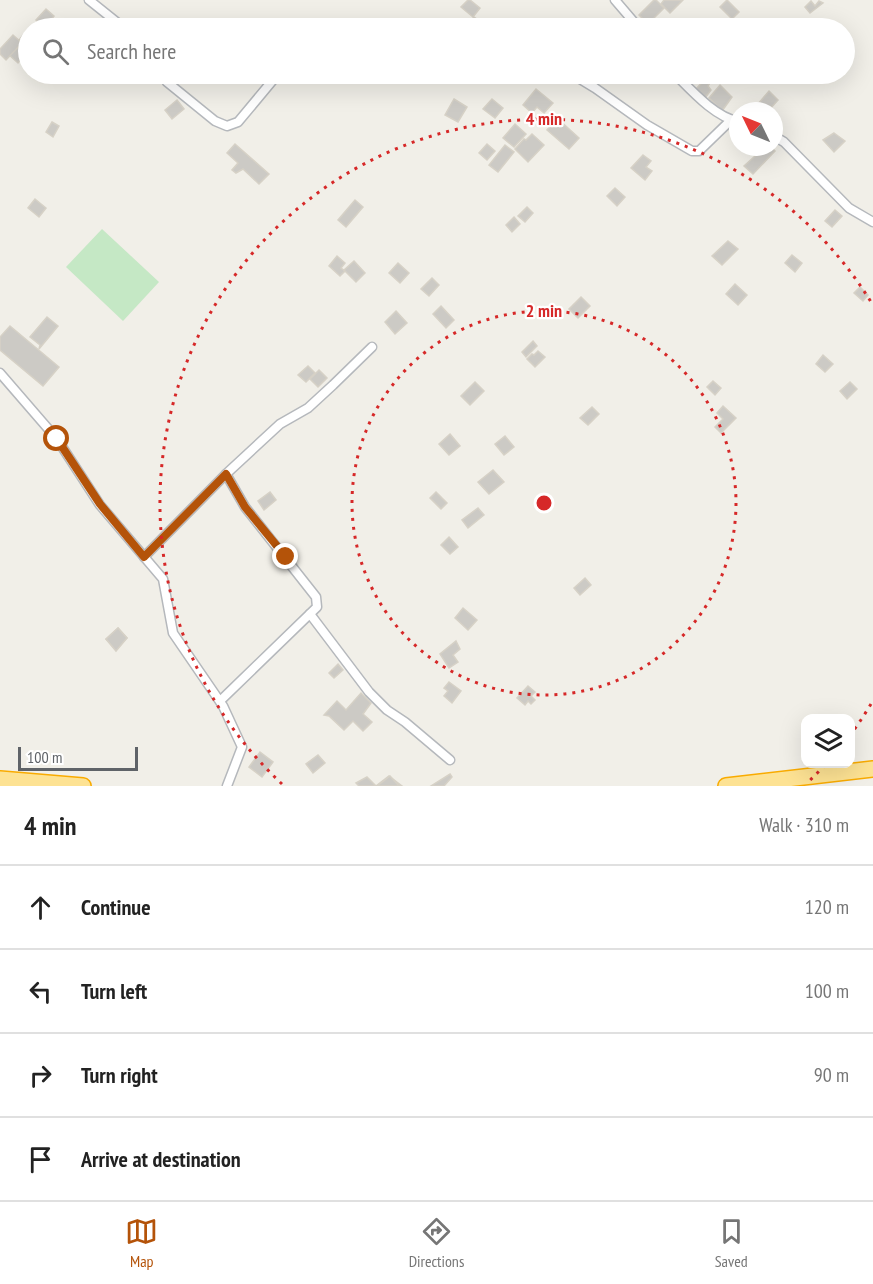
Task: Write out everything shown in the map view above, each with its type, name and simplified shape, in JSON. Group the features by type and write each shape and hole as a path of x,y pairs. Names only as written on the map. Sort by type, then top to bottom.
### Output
{"highway":[{"path":"726,786 873,769"},
{"path":"0,779 83,786"}],"street":[{"path":"89,0 112,18"},
{"path":"615,0 630,18"},
{"path":"170,84 215,121 227,126 238,122 270,84"},
{"path":"589,84 647,125 692,151 699,151 705,147 729,125"},
{"path":"685,84 718,113 729,118"},
{"path":"783,141 849,208 873,222"},
{"path":"144,557 226,474 280,424 308,408 372,347"},
{"path":"0,373 57,439 100,504 163,579 173,633 219,701 242,747 227,786"},
{"path":"219,701 317,607 316,597 245,507 226,474"},
{"path":"310,614 369,692 387,710 450,760"}],"green space":[{"path":"102,229 159,282 123,321 66,267"}],"building":[{"path":"468,0 480,8 473,17 461,7"},
{"path":"654,0 664,8 654,18 642,18 639,15"},
{"path":"664,0 683,0 670,13 661,4"},
{"path":"727,0 739,12 731,18 720,7"},
{"path":"811,1 815,6 819,1 823,3 810,13 805,7"},
{"path":"46,9 54,16 52,18 38,18"},
{"path":"13,35 18,39 18,47 6,60 0,54 0,49"},
{"path":"18,42 18,63 8,54"},
{"path":"701,84 709,84 711,90 705,98 696,89"},
{"path":"720,85 732,97 722,111 709,98"},
{"path":"536,89 553,103 544,113 537,107 532,113 523,105"},
{"path":"769,91 778,100 776,102 760,102"},
{"path":"454,99 467,107 458,122 445,115"},
{"path":"492,99 503,108 495,118 483,109"},
{"path":"177,100 184,109 172,119 165,110"},
{"path":"557,118 579,138 569,149 547,130"},
{"path":"52,122 59,126 53,137 46,132"},
{"path":"515,124 526,134 514,147 503,138"},
{"path":"834,133 845,141 834,152 823,140"},
{"path":"532,134 544,145 528,162 515,149"},
{"path":"235,144 269,174 259,184 243,169 236,173 232,170 238,163 227,153"},
{"path":"487,144 495,151 487,160 479,153"},
{"path":"505,145 514,152 498,172 489,165"},
{"path":"643,155 651,161 646,167 652,171 645,180 631,168"},
{"path":"755,156 770,156 753,174 744,166"},
{"path":"615,188 625,197 617,206 607,196"},
{"path":"35,199 46,208 39,217 28,208"},
{"path":"355,200 363,207 346,227 338,220"},
{"path":"527,207 533,213 525,222 518,216"},
{"path":"835,210 842,216 832,227 825,221"},
{"path":"514,217 520,224 512,232 506,225"},
{"path":"728,241 738,249 722,265 712,256"},
{"path":"792,255 802,263 795,272 785,263"},
{"path":"337,256 345,263 341,268 345,271 340,276 329,266"},
{"path":"354,261 365,273 356,282 344,270"},
{"path":"398,263 409,273 400,283 389,273"},
{"path":"432,278 439,285 429,296 421,289"},
{"path":"735,284 747,295 738,305 726,294"},
{"path":"860,287 868,295 863,301 854,293"},
{"path":"581,297 590,306 578,318 569,309"},
{"path":"441,306 454,320 446,328 433,314"},
{"path":"396,311 407,323 395,334 385,322"},
{"path":"47,317 58,326 39,349 40,345 30,337"},
{"path":"10,326 59,367 43,386 0,350 0,337"},
{"path":"533,341 537,346 526,357 522,352"},
{"path":"538,351 545,357 535,367 527,359"},
{"path":"823,355 833,364 825,372 816,364"},
{"path":"308,366 315,373 306,382 298,375"},
{"path":"319,370 327,378 318,387 310,379"},
{"path":"713,381 721,388 715,395 707,387"},
{"path":"475,382 484,391 470,405 461,396"},
{"path":"850,382 857,389 847,399 840,391"},
{"path":"723,406 736,418 721,433 715,427 723,419 717,413"},
{"path":"592,407 599,414 588,425 580,418"},
{"path":"450,434 460,446 449,455 439,444"},
{"path":"505,436 514,447 504,455 495,444"},
{"path":"493,470 504,482 489,494 478,482"},
{"path":"270,492 276,500 264,510 258,501"},
{"path":"436,492 447,503 441,509 430,498"},
{"path":"478,508 484,515 468,528 462,520"},
{"path":"449,537 458,547 450,554 441,545"},
{"path":"585,578 591,585 580,595 574,588"},
{"path":"463,608 477,620 468,630 455,618"},
{"path":"118,628 127,638 115,649 106,639"},
{"path":"118,628 127,638 116,651 106,639"},
{"path":"456,641 460,649 453,655 458,662 449,668 440,654"},
{"path":"338,664 343,670 334,678 329,673"},
{"path":"449,682 461,691 452,703 444,696 448,691 444,688"},
{"path":"528,686 535,692 531,696 535,700 531,704 528,701 525,705 517,698"},
{"path":"361,693 371,703 363,714 372,722 363,731 353,721 344,730 329,716 324,715 337,701 346,710"},
{"path":"260,752 273,762 262,777 249,767"},
{"path":"318,755 325,763 313,773 306,764"},
{"path":"450,774 452,777 444,786 431,786"},
{"path":"389,776 402,786 376,786"},
{"path":"390,776 399,786 377,786"},
{"path":"367,777 376,786 359,786 356,783"}],"route":[{"path":"57,439 100,504 144,557 226,474 245,507 286,557"}]}
